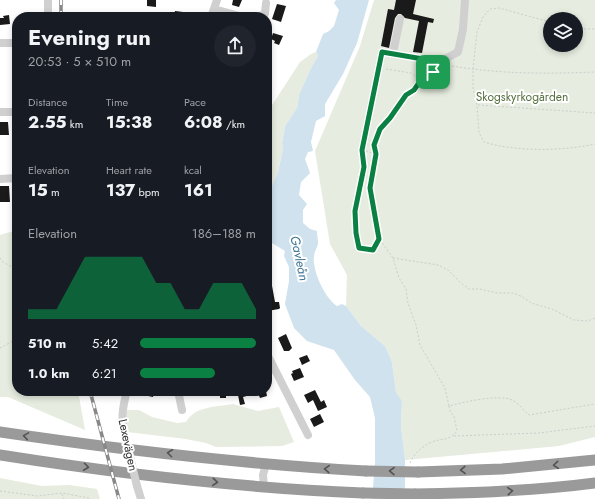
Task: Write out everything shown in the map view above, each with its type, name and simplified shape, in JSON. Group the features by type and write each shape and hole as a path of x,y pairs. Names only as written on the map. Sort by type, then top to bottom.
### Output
{"highway":[{"path":"0,432 52,440 266,464 366,471 418,472 502,469 595,460"},
{"path":"0,455 174,478 264,487 364,493 415,494 499,492 595,483"},
{"path":"573,486 595,488"}],"street":[{"path":"48,0 48,12"},
{"path":"213,12 217,0"},
{"path":"414,90 421,80 458,52 463,28 466,0"},
{"path":"265,12 266,3"},
{"path":"393,54 400,19"},
{"path":"0,43 12,43"},
{"path":"362,150 382,52 444,62"},
{"path":"0,112 12,112"},
{"path":"0,179 12,178"},
{"path":"272,364 308,435"},
{"name":"Lexevägen","path":"125,396 122,418 125,437 141,499"},
{"path":"179,396 182,410"},
{"path":"264,487 263,475 266,464"}],"path":[{"path":"543,20 499,8 490,9 484,17 478,32 473,69 473,88 477,105 479,132 484,142 496,146 539,150 580,147 595,144"},
{"path":"583,29 595,29"},
{"path":"444,62 473,69 549,74 595,72"},
{"path":"379,68 411,73 421,80"},
{"path":"414,90 406,95 390,118 380,129 374,145 376,154 370,188 379,239 393,258 399,278 406,289 408,303 416,325 420,345 445,388 450,411 454,416 456,424 457,431 453,436"},
{"path":"477,105 595,113"},
{"path":"376,154 362,150 364,167 355,211 356,233 359,248 373,250 379,239"},
{"path":"0,258 3,262 12,267"},
{"path":"393,258 438,265 448,270 469,289 480,289 497,293 513,293 523,297 531,303 552,309 574,320 588,321 595,318"},
{"path":"0,348 12,342"},
{"path":"449,406 465,402 499,398 511,400 519,405 529,415 595,404"},
{"path":"410,463 414,455 428,445 453,436 539,432 595,426"},
{"path":"0,491 37,496 62,493 90,499"},
{"path":"62,493 64,499"}],"green space":[{"name":"Skogskyrkogården","path":"374,0 595,0 595,437 559,446 405,460 401,426 402,401 396,392 392,362 385,346 361,326 346,306 347,275 330,244 315,151 360,46"},
{"path":"316,52 318,56 299,95 297,108 285,126 282,142 283,149 278,172 272,186 272,105 300,62"},
{"path":"12,231 12,396 79,396 85,430 8,397 0,397 0,235"},
{"path":"233,404 258,411 279,407 294,442 282,446 216,447 206,443 186,439 127,432 125,420 127,410 139,410 152,417 177,423 186,422 200,410"},
{"path":"0,478 42,486 69,485 97,489 100,499 0,499"}],"water":[{"name":"Gavleån","path":"336,0 369,0 357,43 343,74 325,104 325,116 316,121 311,142 313,151 308,152 305,159 310,173 301,182 299,195 307,204 303,210 303,223 310,229 317,231 318,244 314,254 314,262 320,284 332,302 337,306 342,304 346,306 361,326 385,346 392,362 396,392 402,401 401,426 405,460 405,487 402,499 372,499 375,463 375,418 370,397 355,380 334,350 307,341 294,328 285,304 289,281 289,267 284,256 285,251 272,243 272,186 278,172 283,149 282,143 285,126 297,108 299,95 318,56 316,52 323,34 334,26 339,10 334,3"}],"building":[{"path":"147,0 156,0 156,7 147,6"},
{"path":"233,0 242,0 239,7 232,5"},
{"path":"396,0 416,0 413,14 434,19 433,23 428,22 422,53 413,52 419,21 405,18 401,14 398,14 395,18 389,48 381,46 388,9 394,10"},
{"path":"277,4 286,6 281,22 272,19"},
{"path":"9,15 10,24 0,25 0,18 4,18 3,16"},
{"path":"273,33 283,36 279,45 274,43 275,41 272,40"},
{"path":"0,122 8,122 9,135 0,135"},
{"path":"0,186 9,186 10,202 0,202"},
{"path":"272,286 275,302 279,302 279,309 272,310"},
{"path":"286,334 292,348 289,351 284,351 278,338"},
{"path":"307,355 310,361 302,365 299,358"},
{"path":"300,368 304,377 294,381 291,374 293,373 292,371"},
{"path":"315,390 321,402 324,400 327,407 318,411 313,400 308,403 304,395"},
{"path":"220,396 226,396 226,398 220,398"},
{"path":"238,396 247,396 243,397 245,404 240,405"},
{"path":"320,414 324,422 314,427 310,419"}],"railway":[{"path":"61,0 61,12"},
{"path":"91,396 119,499"}],"route":[{"path":"382,52 423,59 444,60 445,65 433,72 421,80 414,90 406,95 390,118 380,129 374,145 376,154 370,188 379,239 373,250 359,248 356,233 355,211 364,167 362,150 382,52"}]}
